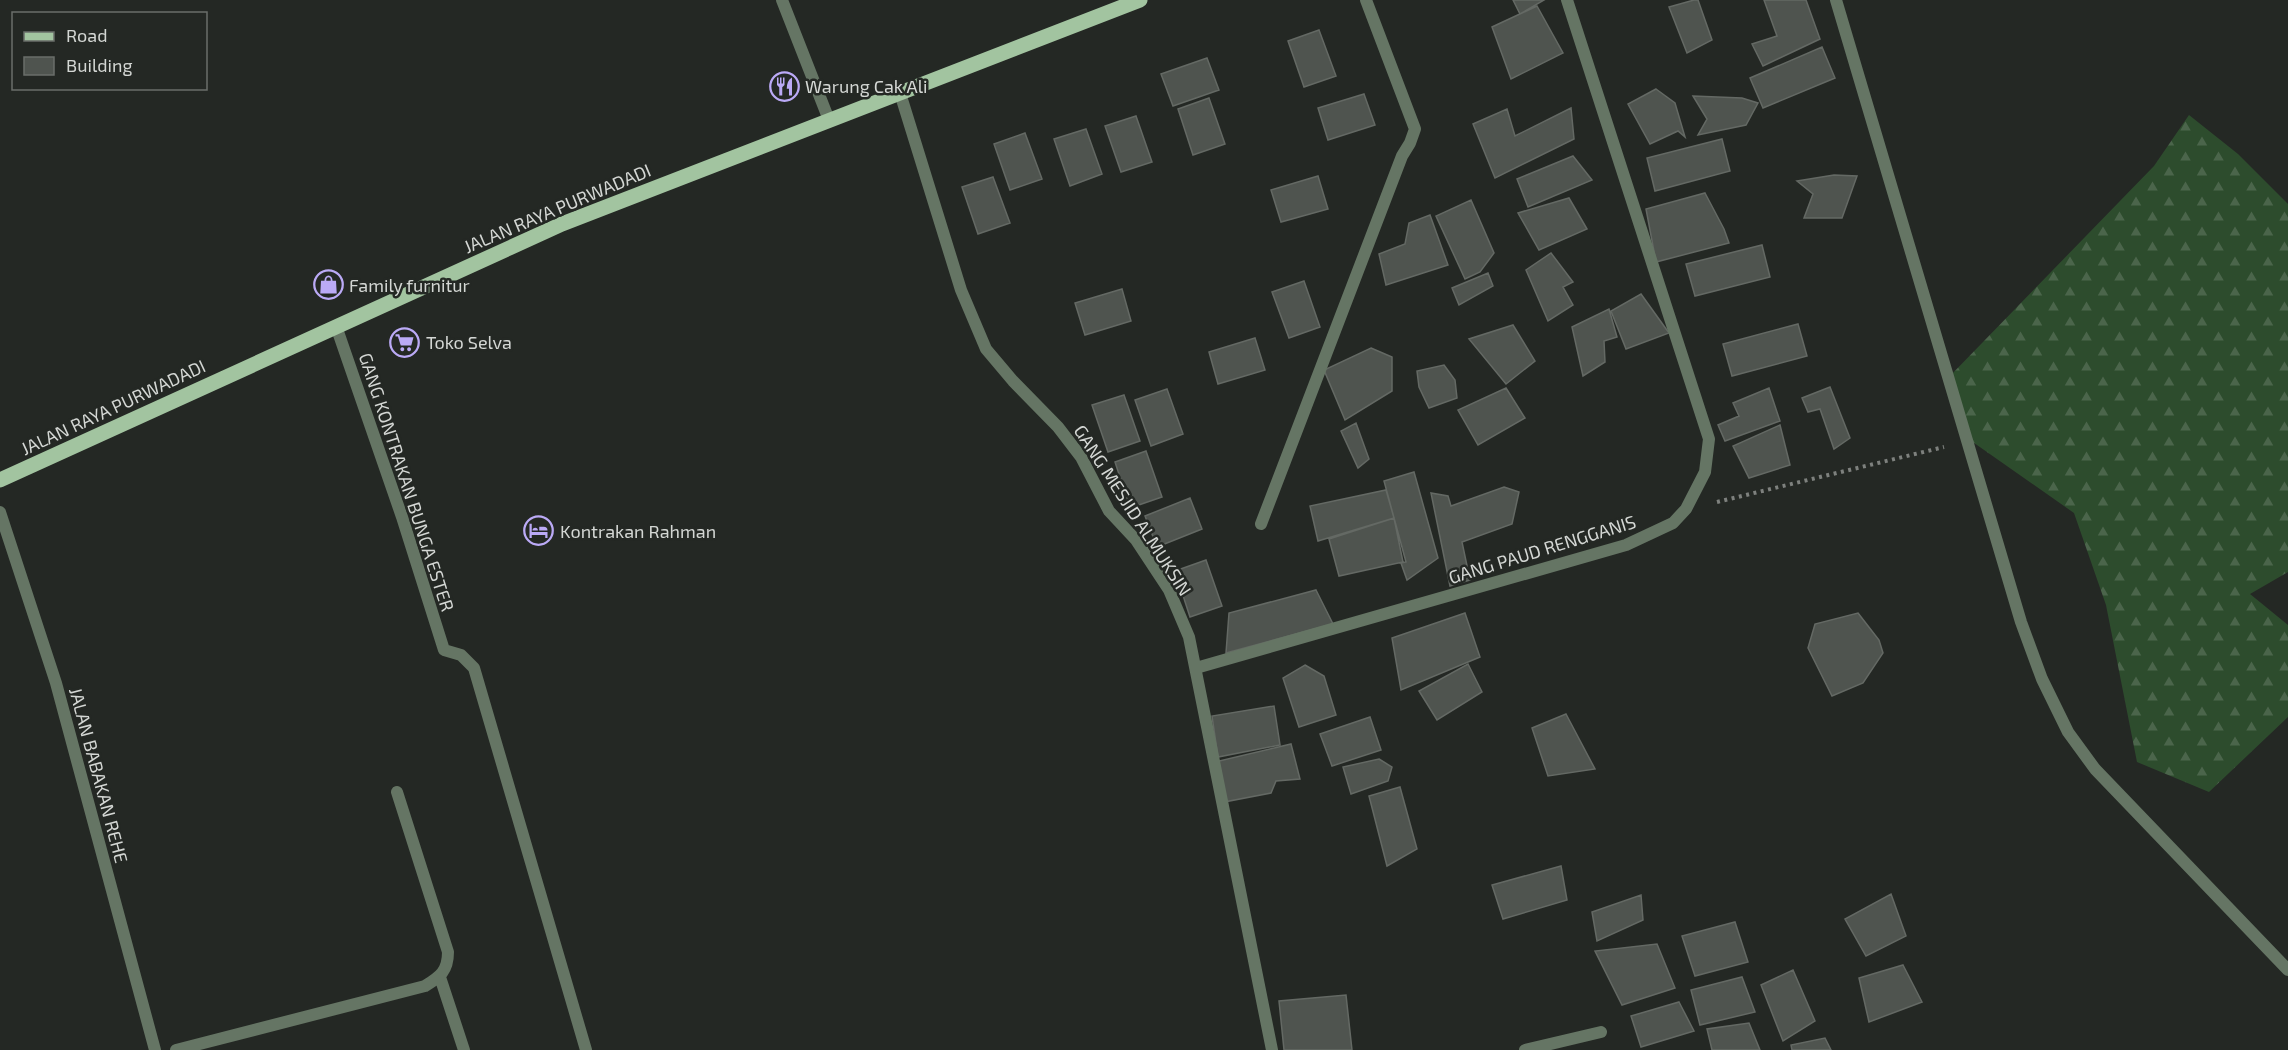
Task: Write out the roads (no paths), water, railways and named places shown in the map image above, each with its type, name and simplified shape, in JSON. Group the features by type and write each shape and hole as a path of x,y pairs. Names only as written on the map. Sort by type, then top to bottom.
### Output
{"main road":[{"name":"JALAN RAYA PURWADADI","path":"0,480 562,224 1140,0"}],"street":[{"path":"783,0 829,120"},
{"path":"1261,524 1402,156 1415,129 1366,0"},
{"name":"GANG PAUD RENGGANIS","path":"1196,668 1626,545 1673,523 1686,509 1705,472 1709,439 1567,0"},
{"path":"1836,0 2021,622 2042,679 2068,732 2095,769 2288,970"},
{"name":"GANG MESJID ALMUKSIN","path":"900,93 961,290 986,349 1013,381 1058,427 1081,457 1108,511 1136,540 1169,590 1189,637 1272,1050"},
{"name":"GANG KONTRAKAN BUNGA ESTER","path":"336,326 402,517 444,650 461,655 474,668 586,1050"},
{"name":"JALAN BABAKAN REHE","path":"0,512 56,683 155,1050"},
{"path":"176,1050 425,986 440,977 448,966 448,952 397,792"},
{"path":"440,977 464,1050"},
{"path":"1529,1050 1601,1032"}],"place":[{"name":"Warung Cak Ali","path":"784,86"},
{"name":"Family furnitur","path":"328,285"},
{"name":"Toko Selva","path":"405,342"},
{"name":"Kontrakan Rahman","path":"539,531"}]}
